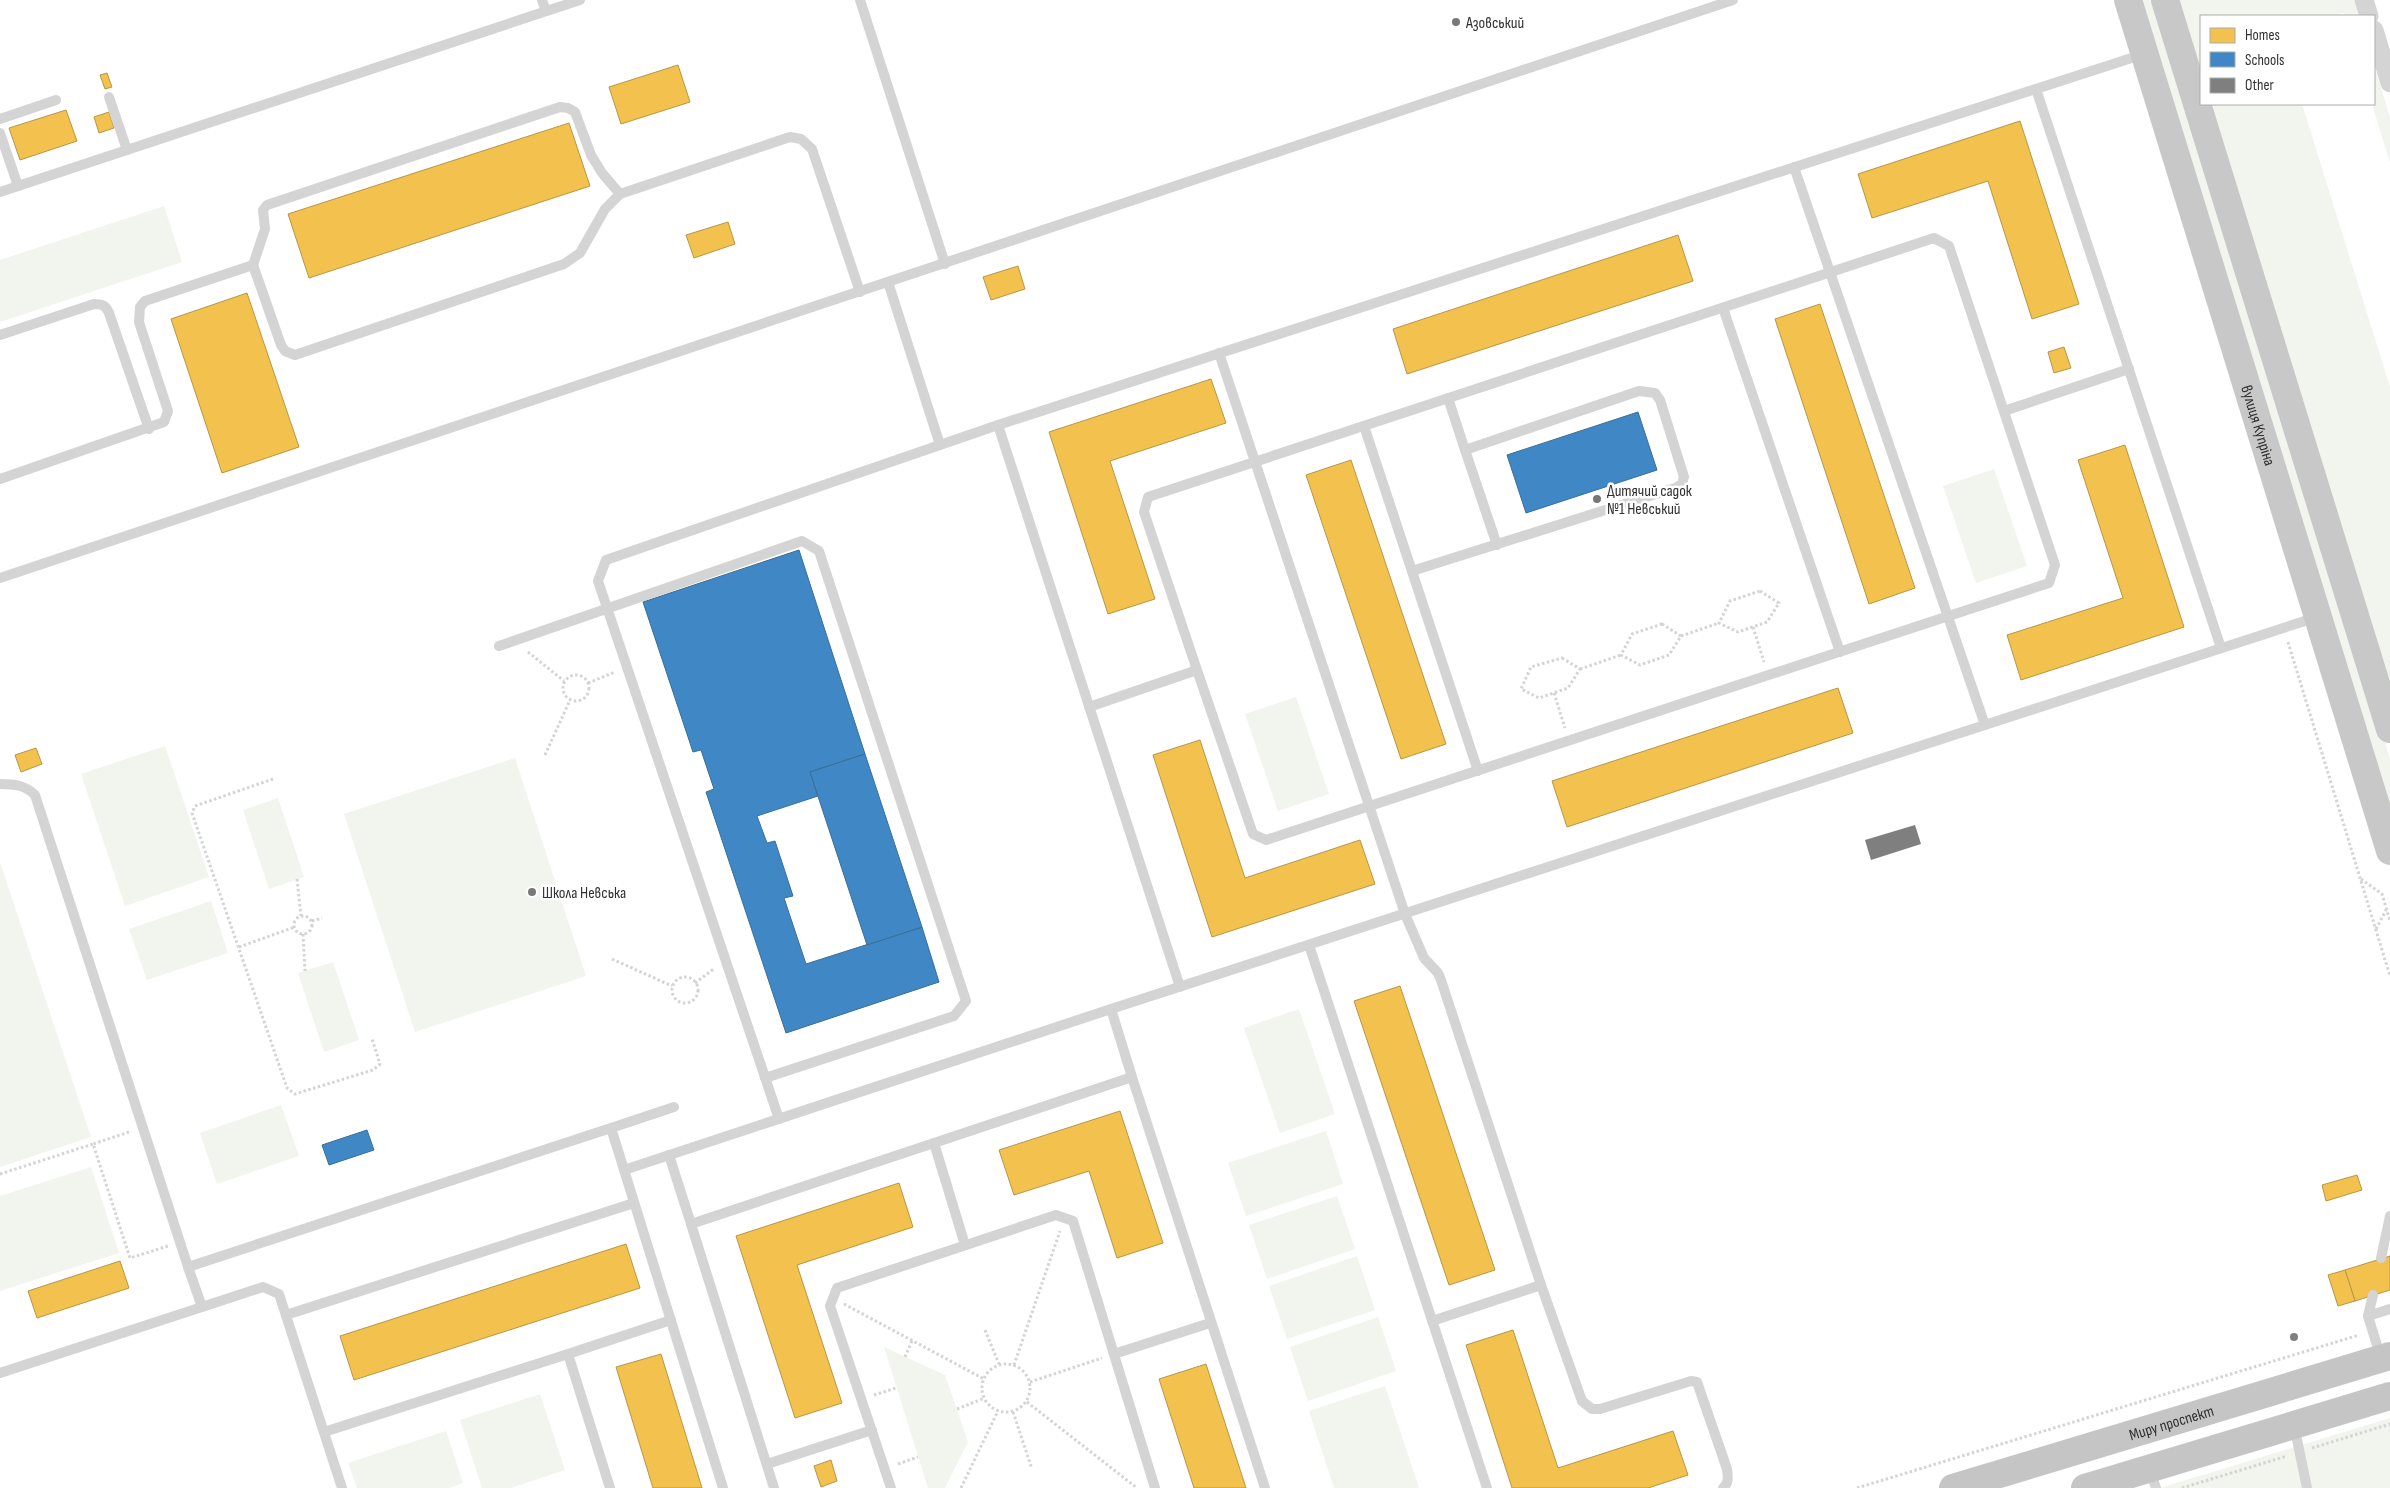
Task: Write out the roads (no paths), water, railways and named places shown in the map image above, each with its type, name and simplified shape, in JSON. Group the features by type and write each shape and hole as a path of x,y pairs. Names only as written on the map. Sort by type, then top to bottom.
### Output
{"highway":[{"name":"Миру проспект","path":"1953,1488 2386,1358"},
{"path":"2077,1450 2087,1488 2153,1478 2294,1425 2390,1396"}],"main road":[{"name":"вулиця Купріна","path":"2128,0 2390,851"},
{"path":"2165,0 2390,729"}],"street":[{"path":"2364,0 2369,15"},
{"path":"2375,33 2390,83"}],"lane":[{"path":"542,0 546,11"},
{"path":"0,192 580,0"},
{"path":"860,0 945,264"},
{"path":"0,578 1733,0"},
{"path":"779,1119 598,581 606,560 940,445 1219,353 2144,54"},
{"path":"2036,89 2221,648"},
{"path":"109,97 127,150"},
{"path":"0,119 56,100"},
{"path":"620,194 602,173 591,155 575,112 568,108 560,107 267,204 263,210 265,222 263,237 253,265 281,345 285,351 295,355 564,264 580,253 605,209 620,194 790,137 801,139 812,149 860,292"},
{"path":"0,133 18,186"},
{"path":"1794,167 1985,725"},
{"path":"1934,238 1949,246 2055,565 2049,583 1266,840 1253,834 1144,512 1148,497 1723,308 1934,238"},
{"path":"0,479 149,429 164,422 168,411 139,322 140,307 145,302 253,265"},
{"path":"888,282 940,445"},
{"path":"0,335 94,304 101,304 107,307 149,429"},
{"path":"1723,308 1840,652"},
{"path":"1219,353 1404,914 1424,958 1438,973 1441,980 1541,1285 1586,1406 1600,1409 1691,1381 1697,1382 1727,1469 1727,1485 1723,1488"},
{"path":"2004,411 2129,369"},
{"path":"1412,571 1675,488 1682,484 1683,469 1660,400 1655,393 1639,392 1465,450"},
{"path":"1448,398 1497,545"},
{"path":"998,426 1180,987"},
{"path":"1364,426 1478,771"},
{"path":"499,646 802,541 819,551 966,1001 954,1016 765,1078"},
{"path":"624,1170 1111,1009 2318,617"},
{"path":"1089,707 1197,670"},
{"path":"0,784 16,785 28,789 35,795 202,1307"},
{"path":"1309,945 1487,1488"},
{"path":"1111,1009 1210,1323 1265,1488"},
{"path":"691,1224 1132,1077"},
{"path":"188,1267 674,1107"},
{"path":"611,1128 723,1488"},
{"path":"934,1143 966,1245"},
{"path":"669,1155 774,1488"},
{"path":"286,1315 634,1204"},
{"path":"891,1488 830,1306 837,1288 1056,1216 1073,1221 1155,1488"},
{"path":"2381,1258 2390,1216"},
{"path":"1432,1321 1541,1285"},
{"path":"0,1373 263,1287 279,1294 342,1488"},
{"path":"2373,1295 2368,1316 2386,1358"},
{"path":"2368,1316 2390,1309"},
{"path":"324,1432 671,1320"},
{"path":"1114,1354 1210,1323"},
{"path":"568,1354 610,1488"},
{"path":"2294,1425 2307,1488"},
{"path":"767,1464 872,1430"}],"place":[{"name":"Азовський","path":"1456,22"},
{"name":"Дитячий садок №1 Невський","path":"1597,499"},
{"name":"Школа Невська","path":"532,892"}]}
